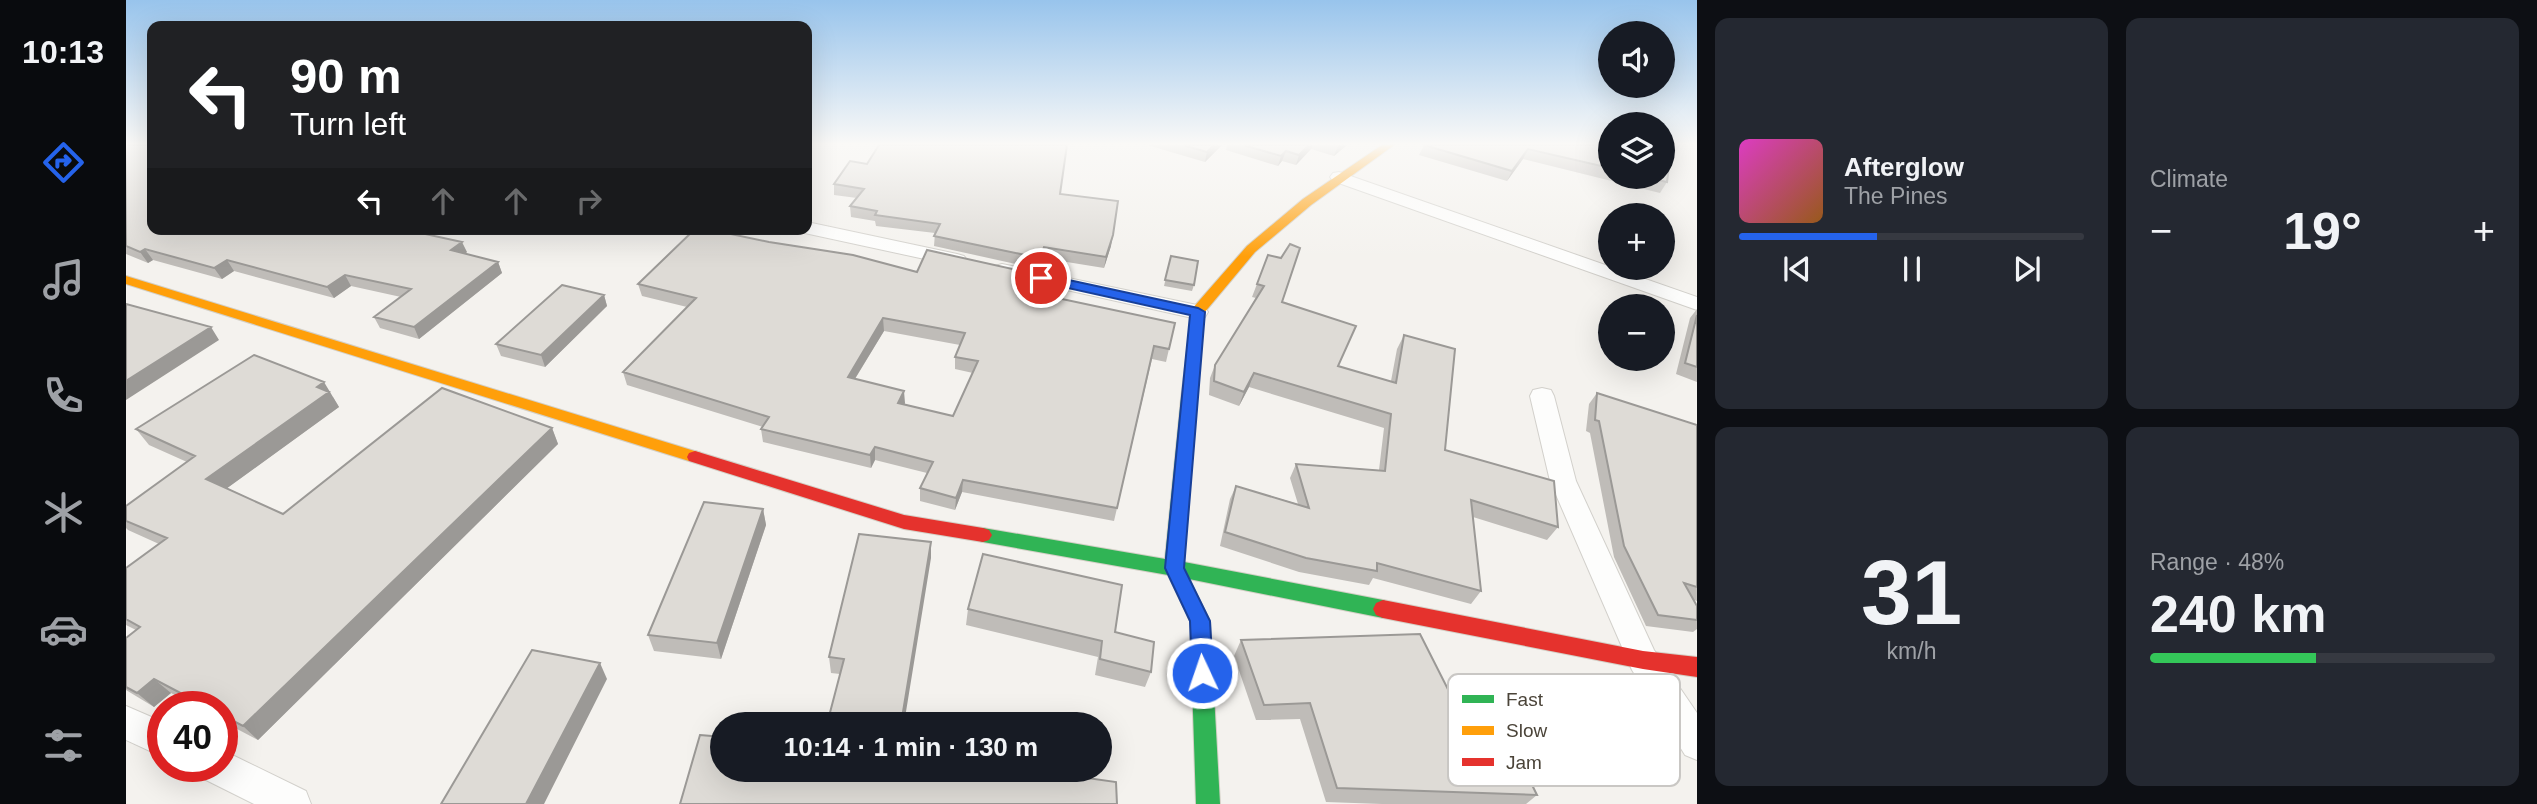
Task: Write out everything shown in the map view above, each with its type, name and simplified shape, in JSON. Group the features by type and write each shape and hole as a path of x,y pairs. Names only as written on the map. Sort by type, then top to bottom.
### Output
{"street":[{"path":"1208,804 1200,621 1174,568 1198,312 1251,250 1332,183"},
{"path":"1355,183 1697,304"},
{"path":"812,229 1198,312"},
{"path":"126,279 904,522 1174,568 1643,660 1697,667"},
{"path":"1542,396 1563,481 1643,660 1652,674"},
{"path":"1680,717 1697,743"},
{"path":"126,722 147,732"},
{"path":"238,776 293,804"}],"building":[{"path":"126,183 147,183 147,235 430,235 462,242 451,250 498,262 414,327 374,317 411,289 345,275 327,287 227,260 214,268 145,249 140,252 126,246"},
{"path":"1062,183 1060,194 1118,201 1113,235 1106,257 1044,247 1040,258 934,236 940,224 875,215 877,211 850,206 864,189 834,184"},
{"path":"689,235 736,235 853,255 917,272 927,250 1035,274 1029,292 1175,323 1169,349 1154,346 1117,508 963,480 956,498 920,488 933,462 875,447 870,455 761,429 769,417 623,372 696,298 638,284","holes":["883,318 965,333 955,357 978,361 953,416 898,403 904,391 848,377"]},
{"path":"1290,244 1300,248 1282,302 1356,326 1338,366 1396,383 1404,335 1455,349 1445,450 1554,481 1558,527 1471,500 1481,591 1377,563 1377,571 1306,558 1225,532 1236,486 1309,508 1296,464 1385,471 1391,414 1254,373 1244,392 1214,381 1215,365 1264,286 1257,284 1268,255 1281,258"},
{"path":"1171,256 1198,261 1194,285 1165,280"},
{"path":"562,285 604,295 541,355 496,344"},
{"path":"126,304 211,327 126,381"},
{"path":"1697,315 1697,367 1685,363"},
{"path":"254,355 324,382 317,387 329,392 206,479 283,514 442,388 552,428 243,726 238,723 238,691 177,691 154,679 137,693 126,687 126,638 140,627 126,619 126,568 167,538 126,521 126,506 195,456 136,429"},
{"path":"1597,393 1697,425 1697,587 1684,583 1697,606 1697,620 1658,615 1624,546 1599,421 1595,420"},
{"path":"704,502 763,509 717,643 648,635"},
{"path":"859,534 931,542 903,712 830,712 844,659 829,657"},
{"path":"983,554 1122,585 1115,632 1154,642 1151,672 1100,659 1102,641 968,609"},
{"path":"1420,634 1448,689 1448,786 1533,786 1537,795 1337,788 1310,703 1264,705 1241,640"},
{"path":"532,650 600,663 526,804 441,804"},
{"path":"700,735 710,736 710,782 1112,781 1116,782 1117,804 680,804"}],"traffic: fast":[{"path":"1189,399 1174,568 1200,621 1208,804"},
{"path":"983,535 1174,568 1383,609"}],"traffic: slow":[{"path":"1189,399 1197,312 1251,249 1307,202 1335,183"},
{"path":"126,280 695,457"}],"traffic: jam":[{"path":"695,457 904,522 983,535"},
{"path":"1383,609 1643,660 1697,667"}],"route":[{"path":"1041,278 1198,312 1174,568 1200,621 1202,673"}]}
